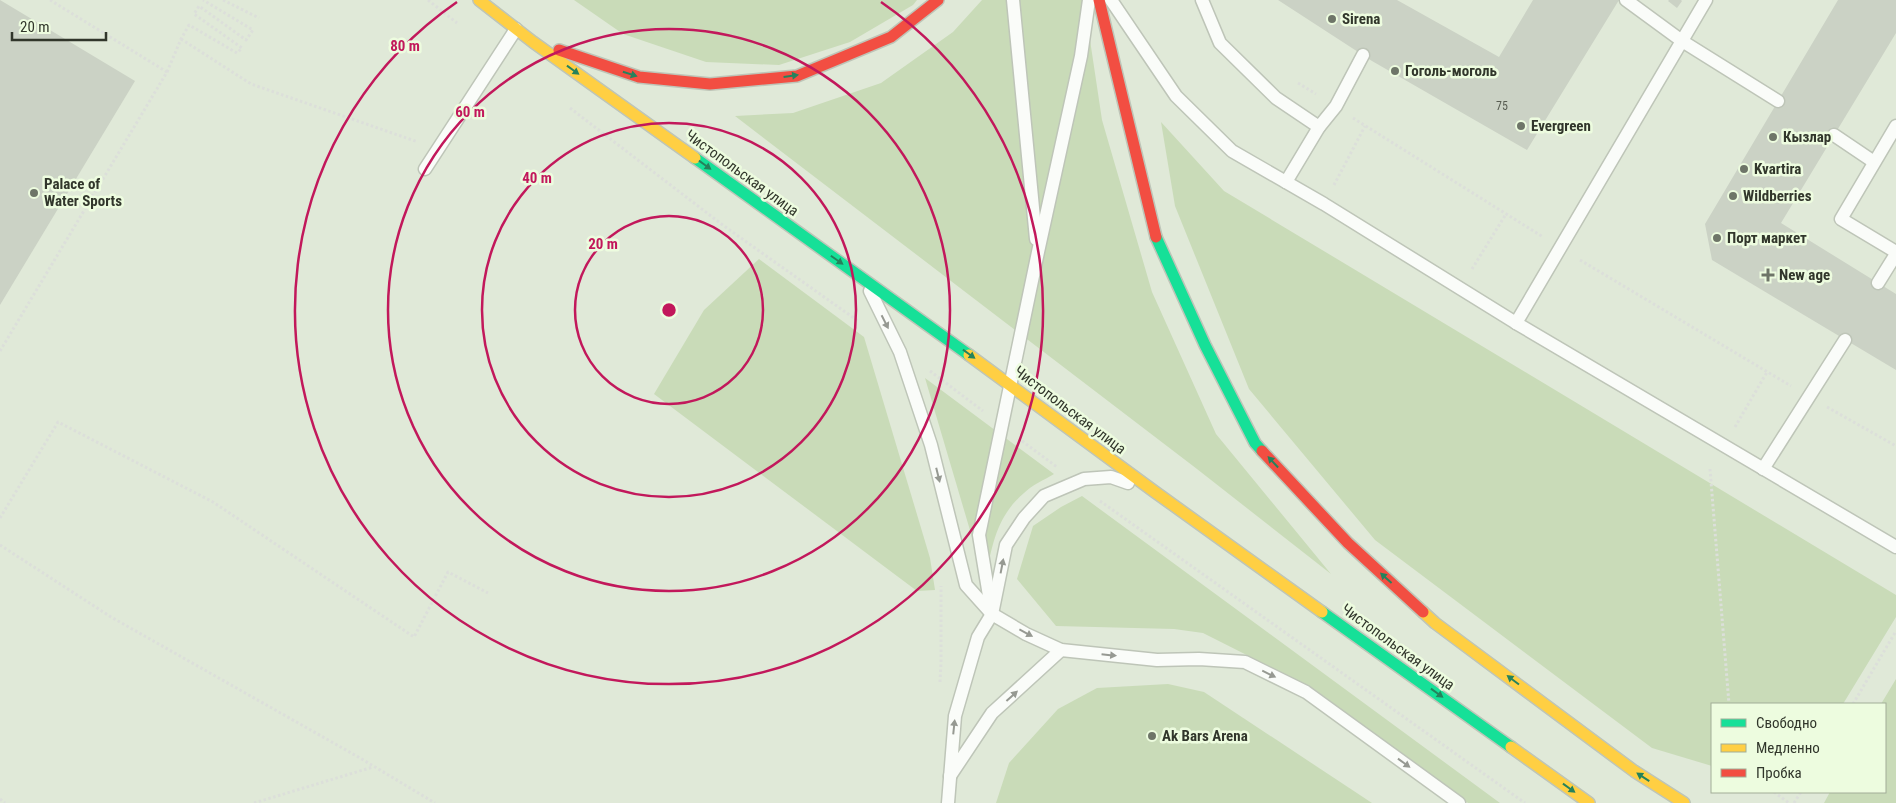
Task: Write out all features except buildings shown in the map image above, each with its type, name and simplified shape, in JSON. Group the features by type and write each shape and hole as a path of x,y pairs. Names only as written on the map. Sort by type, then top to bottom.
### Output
{"main road":[{"name":"Чистопольская улица","path":"480,0 534,42 1010,384 1154,492 1589,803"},
{"name":"Чистопольская улица","path":"534,42 639,77 710,84 797,76 891,37 938,0"},
{"path":"1099,0 1157,239 1205,344 1255,444 1348,544 1435,623 1634,771 1684,803"}],"lane":[{"path":"1013,0 1038,252"},
{"path":"992,614 979,535 1081,56 1089,0"},
{"path":"1111,0 1176,96 1232,151 1324,204 1516,323 1896,548"},
{"path":"1202,0 1220,43 1276,98 1319,127"},
{"path":"1626,0 1682,41 1778,101"},
{"path":"1516,323 1706,0"},
{"path":"425,169 516,28"},
{"path":"1286,182 1319,127 1336,106 1363,55"},
{"path":"1878,283 1896,253 1840,218 1896,126"},
{"path":"1834,135 1874,162"},
{"path":"863,278 900,352 931,445 966,585 992,614 1026,634 1061,650 1157,660 1199,659 1245,662 1306,692 1459,803"},
{"path":"1763,469 1846,340"},
{"path":"948,803 955,716 978,637 992,614 1006,545 1024,518 1044,496 1084,479 1111,477 1154,492"},
{"path":"950,776 992,713 1061,650"}],"path":[{"path":"50,0 167,72"},
{"path":"0,351 167,72 181,38 190,25 237,54 242,48 194,14 199,6 246,40 253,30 203,0"},
{"path":"223,0 260,18"},
{"path":"428,0 460,24"},
{"path":"181,38 251,84 438,149"},
{"path":"562,102 724,226 860,322"},
{"path":"1324,204 1366,126"},
{"path":"1460,288 1506,214"},
{"path":"1732,432 1767,372"},
{"path":"0,518 58,422 213,502 414,638 448,572 488,593"},
{"path":"1710,469 1729,703"},
{"path":"1097,500 1525,803"},
{"path":"0,545 111,617 374,766 435,803"},
{"path":"939,691 942,663 940,580"},
{"path":"1854,703 1896,631"},
{"path":"254,803 374,766"},
{"path":"1775,793 1789,803"},
{"path":"0,799 6,803"}],"green space":[{"path":"574,0 917,0 913,5 850,42 779,65 706,62 623,34"},
{"path":"982,0 1084,0 1102,120 1152,292 1216,434 1331,574 1197,469 735,116 793,113 881,83 953,32"},
{"path":"1161,122 1224,191 1896,595 1896,617 1844,703 1711,703 1711,766 1652,748 1375,540 1249,389 1175,206"},
{"path":"759,259 864,337 930,558 935,590 917,591 654,394 704,310"},
{"path":"925,378 1054,474 1027,490 1007,512 993,544 985,581"},
{"path":"1082,496 1500,803 1468,803 1314,689 1203,633 1174,629 1056,626 1017,579 1033,526 1061,507"},
{"path":"1896,679 1896,803 1824,803 1829,793 1886,793 1886,703 1882,703"},
{"name":"Ak Bars Arena","path":"1168,684 1204,692 1372,803 996,803 1009,763 1058,709 1097,688"}],"traffic: fast":[{"path":"695,158 969,355"},
{"path":"1156,237 1205,345 1255,443 1262,451"},
{"path":"1322,612 1511,747"}],"traffic: slow":[{"path":"479,0 533,42 695,158"},
{"path":"969,355 1322,612"},
{"path":"1423,612 1435,623 1634,771 1684,803"},
{"path":"1511,747 1589,803"}],"traffic: jam":[{"path":"559,50 639,77 710,84 797,76 891,37 938,0"},
{"path":"1099,0 1156,237"},
{"path":"1262,451 1348,543 1423,612"}],"place":[{"name":"Sirena","path":"1332,19"},
{"name":"Гоголь-моголь","path":"1395,71"},
{"name":"Evergreen","path":"1521,126"},
{"name":"Кызлар","path":"1773,137"},
{"name":"Kvartira","path":"1744,169"},
{"name":"Palace of Water Sports","path":"34,193"},
{"name":"Wildberries","path":"1733,196"},
{"name":"Порт маркет","path":"1717,238"},
{"name":"New age","path":"1768,275"},
{"name":"Ak Bars Arena","path":"1152,736"}]}
